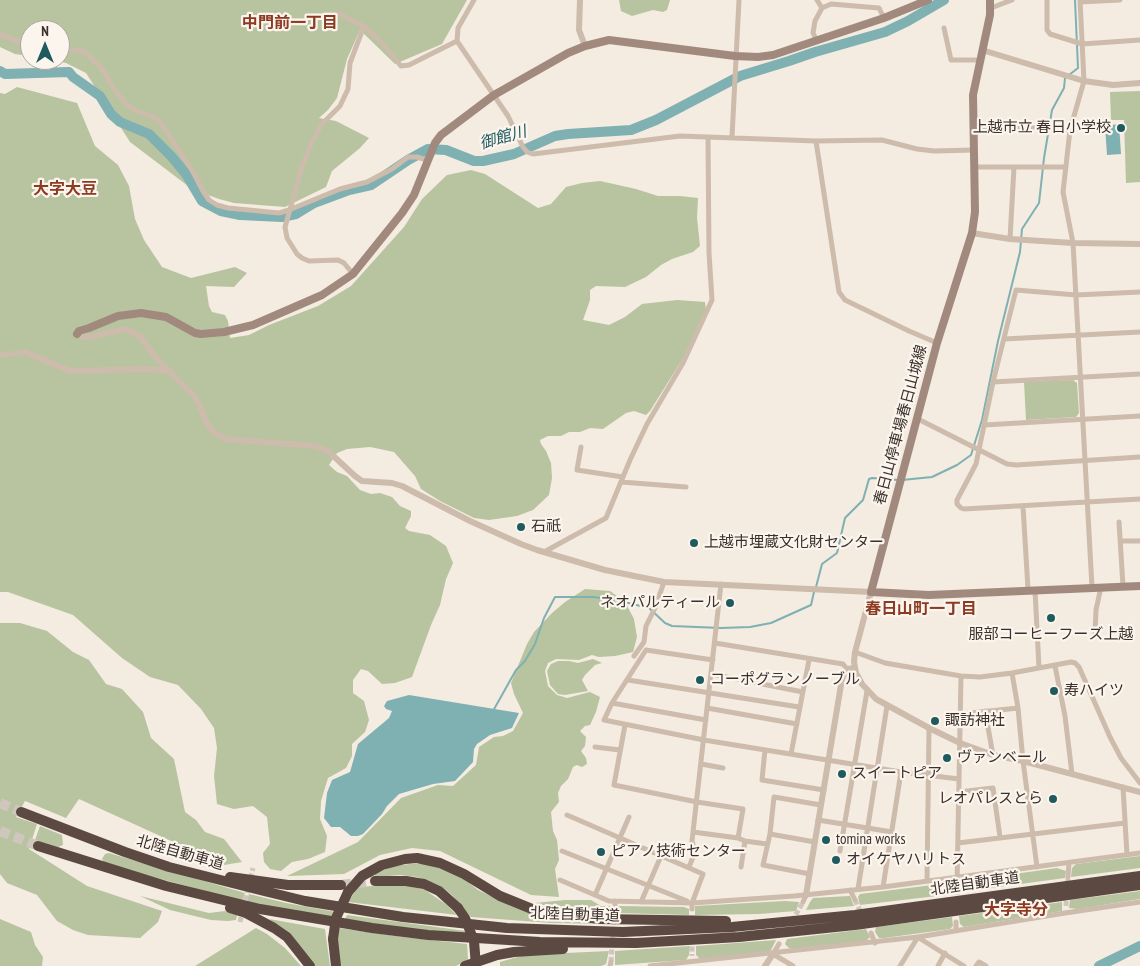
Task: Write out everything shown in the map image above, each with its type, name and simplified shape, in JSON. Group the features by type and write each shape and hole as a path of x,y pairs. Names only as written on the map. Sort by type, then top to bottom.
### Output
{"highway":[{"name":"北陸自動車道","path":"21,812 125,852 217,880 305,901 403,917 507,928 567,931 676,931 761,925 855,915 1140,876"},
{"name":"北陸自動車道","path":"38,846 166,886 260,909 372,928 428,935 540,942 636,943 739,937 855,925 1140,885"},
{"path":"125,852 211,873 264,883 345,888 382,865 417,858 446,865 500,896 523,906 573,917 716,922 772,921 855,915"},
{"path":"79,860 101,870 246,914 274,928 287,938 310,966"},
{"path":"375,881 406,881 424,884 438,891 458,908 464,918 474,940 476,966"},
{"path":"336,966 333,939 336,918 345,888"},
{"path":"465,966 483,958 514,952 610,947 682,940"}],"main road":[{"path":"77,334 80,331 118,316 142,313 166,317 195,333 224,332 253,325 284,313 322,294 353,274 377,246 414,195 434,143 441,135 494,95 568,53 585,46 609,40 735,56 758,57 773,55 817,42 928,0"},
{"name":"春日山停車場春日山城線","path":"871,592 937,343 972,233 975,212 973,95 991,4"},
{"path":"871,592 929,595 1031,589 1140,586"}],"street":[{"path":"474,0 458,28 457,42 508,116 522,147 527,152 540,154 680,136 882,140 917,149 934,151 974,150"},
{"path":"580,0 579,30 585,46"},
{"path":"732,137 739,0"},
{"path":"817,0 822,8"},
{"path":"991,4 1012,0"},
{"path":"1046,0 1048,30 1050,34 1082,44 1140,40"},
{"path":"1092,587 1073,243 1064,192 1070,130 1084,81 1080,1 1120,0"},
{"path":"817,42 813,33 813,27 822,8 831,4 879,8 884,18"},
{"path":"337,13 364,26 382,43 401,66 457,42"},
{"path":"353,274 344,262 338,260 309,261 302,258 297,254 285,233 289,210 302,167 322,124 340,106 348,89 350,64 364,26"},
{"path":"944,28 951,60 980,60"},
{"path":"0,34 20,42"},
{"path":"70,49 85,52 103,70 126,104 137,111 155,118 161,123 192,170 203,192 217,205 228,208 279,213 340,189 367,182 392,170 408,157 427,160"},
{"path":"982,50 1084,81 1113,85 1140,83"},
{"path":"974,131 1046,127 1070,130"},
{"path":"544,552 606,518 647,424 683,364 712,300 709,254 708,137"},
{"path":"816,140 839,292 845,300 937,343"},
{"path":"974,167 1066,167"},
{"path":"1010,239 1014,167"},
{"path":"972,233 1010,239 1073,243 1140,244"},
{"path":"1140,292 1076,295 1016,290 993,382 976,464 957,500 959,507 964,509 1140,499"},
{"path":"77,334 82,337 120,330 133,332 141,337 155,356 194,396 207,424 215,433 226,439 315,446 328,451 362,481 392,483 402,486 521,544 544,552 604,570 664,582 871,592 855,652 855,668 858,678 867,691 887,706 960,743 993,755 1140,792"},
{"path":"1004,339 1140,332"},
{"path":"0,354 25,352 70,372 146,369 170,371"},
{"path":"993,382 1140,374"},
{"path":"984,425 1140,416"},
{"path":"918,419 999,461 1016,465 1140,457"},
{"path":"581,447 577,470 622,479 686,487"},
{"path":"1023,506 1038,668"},
{"path":"1119,522 1123,586"},
{"path":"1121,541 1140,540"},
{"path":"634,656 644,642 646,626 655,608 664,582"},
{"path":"689,867 695,852 692,841 721,584"},
{"path":"1095,635 1096,610 1101,587"},
{"path":"715,643 809,660 843,664 847,669"},
{"path":"713,660 646,650 612,703 604,720 704,740 901,772 959,779"},
{"path":"855,652 885,663 961,676 980,677 1012,674 1071,662 1079,667 1113,744 1140,783"},
{"path":"791,754 809,660"},
{"path":"1055,666 1065,716 1072,774"},
{"path":"847,669 855,668"},
{"path":"803,902 810,874 842,679 847,669"},
{"path":"711,674 803,692"},
{"path":"1012,674 1018,708 1037,867"},
{"path":"958,885 961,676"},
{"path":"628,680 799,708"},
{"path":"840,851 867,691"},
{"path":"612,703 706,720"},
{"path":"858,889 887,706"},
{"path":"707,708 797,724"},
{"path":"961,714 1018,708"},
{"path":"985,711 993,755"},
{"path":"625,725 614,785 697,802 743,809 738,838"},
{"path":"927,881 928,728"},
{"path":"595,747 620,750"},
{"path":"765,750 762,780 824,790"},
{"path":"701,764 723,768"},
{"path":"883,887 901,772"},
{"path":"959,792 993,788 1000,837"},
{"path":"1123,788 1128,856"},
{"path":"810,874 763,865 770,834 774,797 821,805"},
{"path":"567,815 704,874 692,906"},
{"path":"595,895 629,817"},
{"path":"818,820 892,832"},
{"path":"958,843 1126,823"},
{"path":"693,832 767,844"},
{"path":"770,834 815,842"},
{"path":"741,868 745,841"},
{"path":"562,851 692,906"},
{"path":"560,880 609,901 692,906 883,887 1140,853"},
{"path":"641,902 661,856"},
{"path":"1068,877 1069,863"},
{"path":"850,890 855,900"},
{"path":"614,910 615,901"},
{"path":"650,966 688,965 875,943 1140,902"},
{"path":"1064,913 1066,906"},
{"path":"956,922 956,931"},
{"path":"871,933 875,943"},
{"path":"918,937 964,966"},
{"path":"900,966 918,937"},
{"path":"765,966 779,944"},
{"path":"938,966 945,953"},
{"path":"773,954 793,966"},
{"path":"688,965 692,956"},
{"path":"976,966 979,962 986,966"}],"green space":[{"path":"0,0 467,0 442,44 395,64 360,30 347,59 337,98 319,118 336,121 369,138 332,171 326,187 285,207 234,203 192,189 130,142 86,73 70,65 70,20 20,20 20,55 0,47"},
{"path":"619,0 670,0 667,10 663,12 653,10 632,16 621,11"},
{"path":"17,87 77,103 95,146 118,165 129,186 135,219 144,240 162,267 191,278 235,267 247,273 234,287 206,286 209,306 212,312 225,315 228,321 230,338 249,335 318,306 351,286 404,227 422,199 447,175 471,170 485,174 538,208 551,204 566,187 600,181 658,196 698,198 697,218 700,246 693,252 661,265 646,277 625,287 596,286 590,290 590,300 583,320 609,325 625,317 642,304 677,300 705,302 706,310 682,360 646,415 634,411 626,413 603,429 590,428 580,432 569,432 561,436 548,436 540,440 551,463 552,478 549,495 533,510 517,516 489,520 474,518 421,489 415,476 394,452 370,447 347,449 337,453 329,465 337,472 347,476 360,490 371,494 380,493 392,497 400,506 411,511 411,516 405,528 409,531 430,535 446,546 453,563 446,579 440,605 412,677 395,683 382,684 368,671 361,669 353,680 353,693 364,701 369,720 365,732 352,744 352,756 346,768 328,778 321,801 320,819 327,836 325,852 308,859 292,862 281,871 270,869 264,862 263,853 270,844 267,817 253,806 234,809 217,804 214,776 217,748 214,728 201,709 178,685 150,677 122,658 73,615 8,592 0,592 0,93 5,94"},
{"path":"1140,91 1140,182 1126,183 1124,120 1111,120 1110,92"},
{"path":"1073,380 1077,383 1079,413 1076,417 1026,420 1024,382"},
{"path":"585,589 610,591 625,602 634,619 637,637 633,652 615,656 599,657 592,655 579,660 556,659 548,663 545,671 548,686 557,695 567,698 590,692 600,697 590,725 585,726 580,731 586,737 585,746 581,751 586,758 587,764 582,767 577,765 573,767 568,779 561,786 558,793 559,802 551,812 559,860 555,869 559,897 531,895 440,851 412,848 380,855 344,874 287,876 358,842 401,798 438,785 453,786 476,765 479,747 494,737 503,736 513,731 523,713 511,683 527,644 534,632 552,613"},
{"path":"0,623 20,623 47,631 73,652 89,660 106,684 122,689 143,712 151,738 174,759 185,812 196,820 205,832 224,839 242,862 224,865 79,799 66,818 25,801 16,817 37,824 29,849 87,886 162,911 158,922 140,938 88,935 73,930 57,921 37,895 7,883 0,874"},
{"path":"593,659 602,663 595,665 582,680 588,691 565,695 558,694 550,685 547,671 551,664 558,661 578,663"},
{"path":"40,826 62,835 63,845 58,847 35,840"},
{"path":"109,853 245,893 242,901 105,864 102,859 105,854"},
{"path":"1140,856 1140,868 1071,877 1072,868 1076,864"},
{"path":"425,864 442,868 463,878 478,890 493,897 611,922 611,924 551,923 471,917 452,895 442,887 429,881 400,875 375,877 375,874 393,866"},
{"path":"1057,868 1066,871 1065,878 961,892 961,883 964,881"},
{"path":"949,883 955,886 954,894 860,905 858,897 860,894"},
{"path":"402,884 425,890 447,905 457,915 348,902 358,887"},
{"path":"1140,891 1140,899 1078,909 1069,908 1070,900"},
{"path":"249,894 336,912 334,919 247,902"},
{"path":"140,896 209,913 225,911 237,915 236,920 211,920 170,910"},
{"path":"850,896 854,906 806,910 813,898"},
{"path":"591,900 601,906 612,906 612,914 559,909 535,903"},
{"path":"785,901 799,902 796,911 759,914 695,915 695,906"},
{"path":"1062,902 1062,911 964,927 960,924 959,916"},
{"path":"617,906 684,907 689,909 689,915 617,913"},
{"path":"347,915 466,931 467,935 344,921"},
{"path":"952,917 953,926 950,929 884,938 879,938 875,932 876,927"},
{"path":"0,919 31,932 35,945 43,957 42,966 0,966"},
{"path":"269,919 325,929 330,966 314,966 287,934"},
{"path":"256,928 285,948 301,966 195,966"},
{"path":"339,928 467,944 468,960 456,966 338,966 336,946"},
{"path":"866,929 870,937 866,941 795,949 789,948 785,944 787,939"},
{"path":"776,940 769,954 701,960 696,955 696,946"},
{"path":"690,946 689,955 686,960 615,965 615,951"},
{"path":"609,951 606,964 601,966 500,966 500,962 524,955"}],"water":[{"path":"1119,124 1121,154 1107,155 1105,126"},
{"path":"409,695 519,713 512,728 490,735 477,744 474,749 473,762 455,781 433,784 399,794 363,834 358,836 351,836 340,827 331,827 324,818 327,793 332,780 350,772 358,744 389,718 392,711 384,706 387,701"}],"waterway":[{"name":"御館川","path":"0,71 5,74 69,72 73,77 100,96 111,114 120,122 149,134 186,174 202,201 221,211 240,215 282,217 296,214 314,203 349,190 371,185 428,149 446,150 474,161 483,161 514,154 555,136 631,130 656,120 740,76 885,32 944,0"},
{"path":"1069,75 1078,68 1075,0"},
{"path":"902,480 932,477 957,465 971,455 982,420 998,341 1020,252 1022,229 1039,203 1052,110 1064,88 1065,78"},
{"path":"816,587 822,564 837,553 845,518 863,500 869,479 898,480"},
{"path":"493,711 516,670 525,661 535,644 544,618 555,597 594,597 620,601 649,608 665,623 672,626 721,628 750,627 771,623 811,605 814,592"},
{"path":"1099,966 1140,946"}],"tunnel":[{"path":"0,803 21,812"},
{"path":"0,831 38,846"},
{"path":"240,922 253,868"},
{"path":"1066,906 1068,877"},
{"path":"341,885 375,881"},
{"path":"957,885 957,902"},
{"path":"855,900 862,915"},
{"path":"792,921 803,902"},
{"path":"611,962 614,917"},
{"path":"692,939 692,956"}],"place":[{"name":"上越市立 春日小学校","path":"1121,128"},
{"name":"石祇","path":"521,527"},
{"name":"上越市埋蔵文化財センター","path":"694,543"},
{"name":"ネオパルティール","path":"730,603"},
{"name":"服部コーヒーフーズ上越","path":"1051,618"},
{"name":"コーポグランノーブル","path":"700,680"},
{"name":"寿ハイツ","path":"1054,691"},
{"name":"諏訪神社","path":"935,721"},
{"name":"ヴァンベール","path":"947,758"},
{"name":"スイートピア","path":"842,774"},
{"name":"レオパレスとら","path":"1053,799"},
{"name":"tomina works","path":"826,840"},
{"name":"ピアノ技術センター","path":"601,852"},
{"name":"オイケヤハリトス","path":"836,860"}],"district":[{"name":"中門前一丁目","path":"290,23"},
{"name":"大字大豆","path":"65,189"},
{"name":"春日山町一丁目","path":"921,609"},
{"name":"大字寺分","path":"1016,910"}]}
